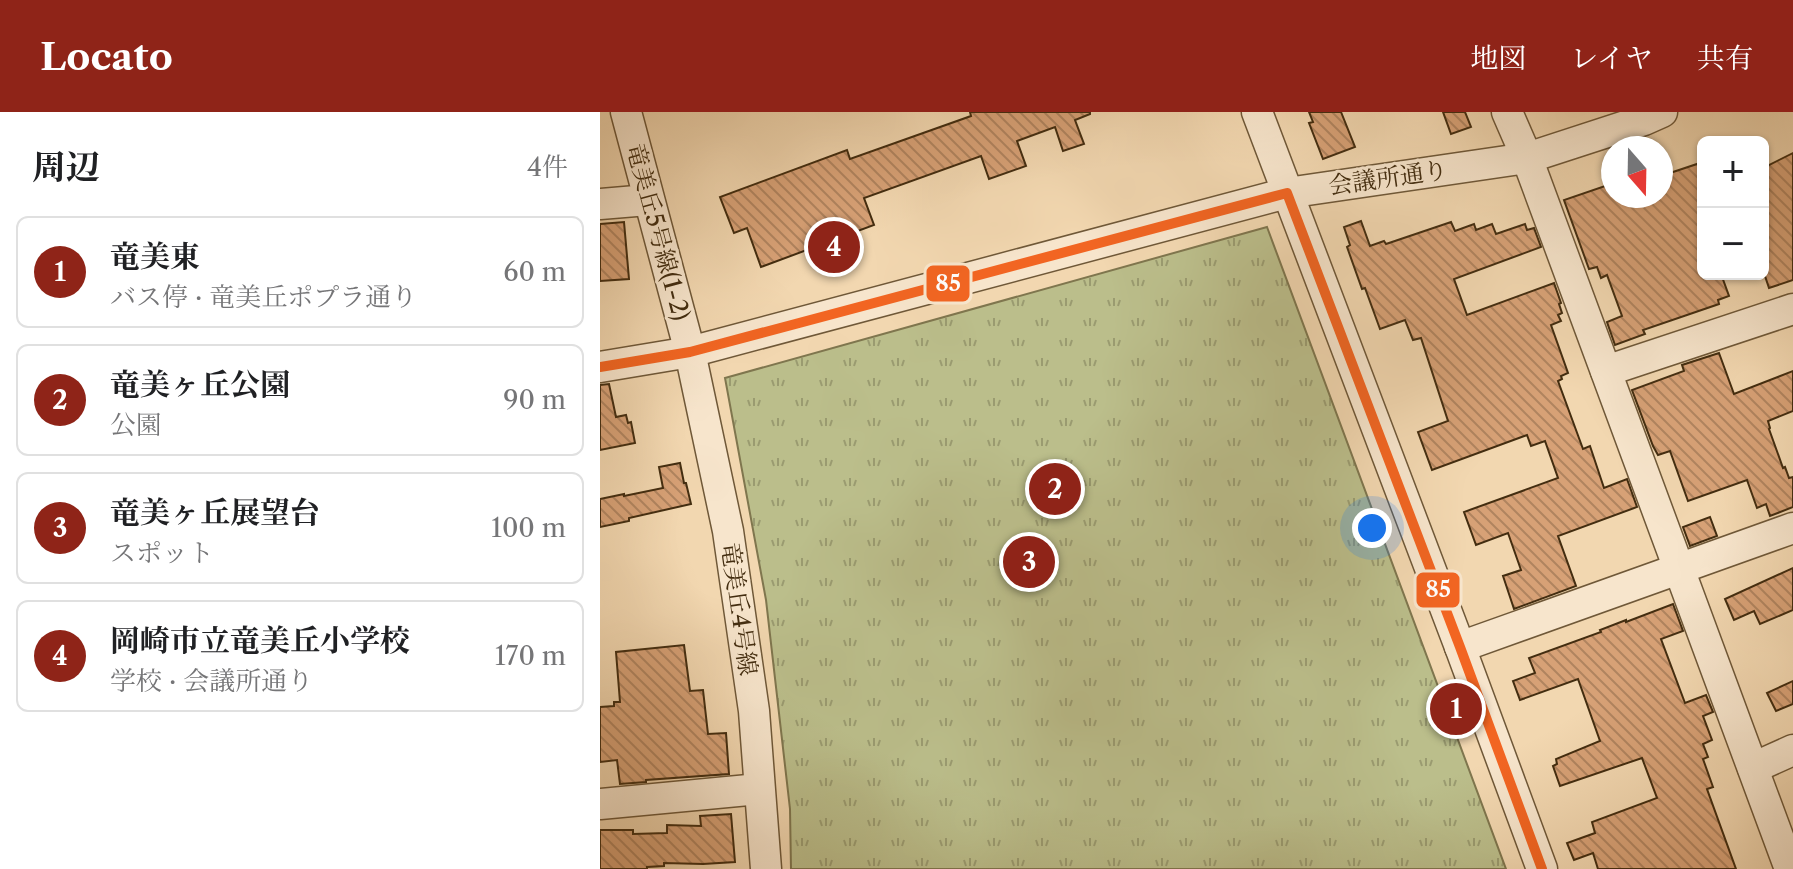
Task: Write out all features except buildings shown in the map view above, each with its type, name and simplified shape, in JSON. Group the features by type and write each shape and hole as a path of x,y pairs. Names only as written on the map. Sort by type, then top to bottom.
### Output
{"street":[{"name":"竜美丘5号線(1-2)","path":"626,112 690,352"},
{"path":"1257,112 1542,869"},
{"path":"1507,112 1681,569 1790,869"},
{"name":"会議所通り","path":"600,367 690,352 1287,193 1527,158 1662,112"},
{"path":"600,204 648,200"},
{"path":"1606,371 1793,309"},
{"name":"竜美丘4号線","path":"690,352 728,531 754,711 766,869"},
{"path":"1460,647 1793,528"},
{"path":"1753,768 1793,750"},
{"path":"600,804 759,789"}],"green space":[{"path":"1267,227 1506,869 791,869 790,809 766,600 725,378"}],"transit line":[{"name":"85","path":"600,367 690,352 1287,193 1542,869"}],"place":[{"name":"岡崎市立竜美丘小学校","path":"834,247"},
{"name":"竜美ヶ丘公園","path":"1055,489"},
{"name":"竜美ヶ丘展望台","path":"1029,562"},
{"name":"竜美東","path":"1456,709"}]}
